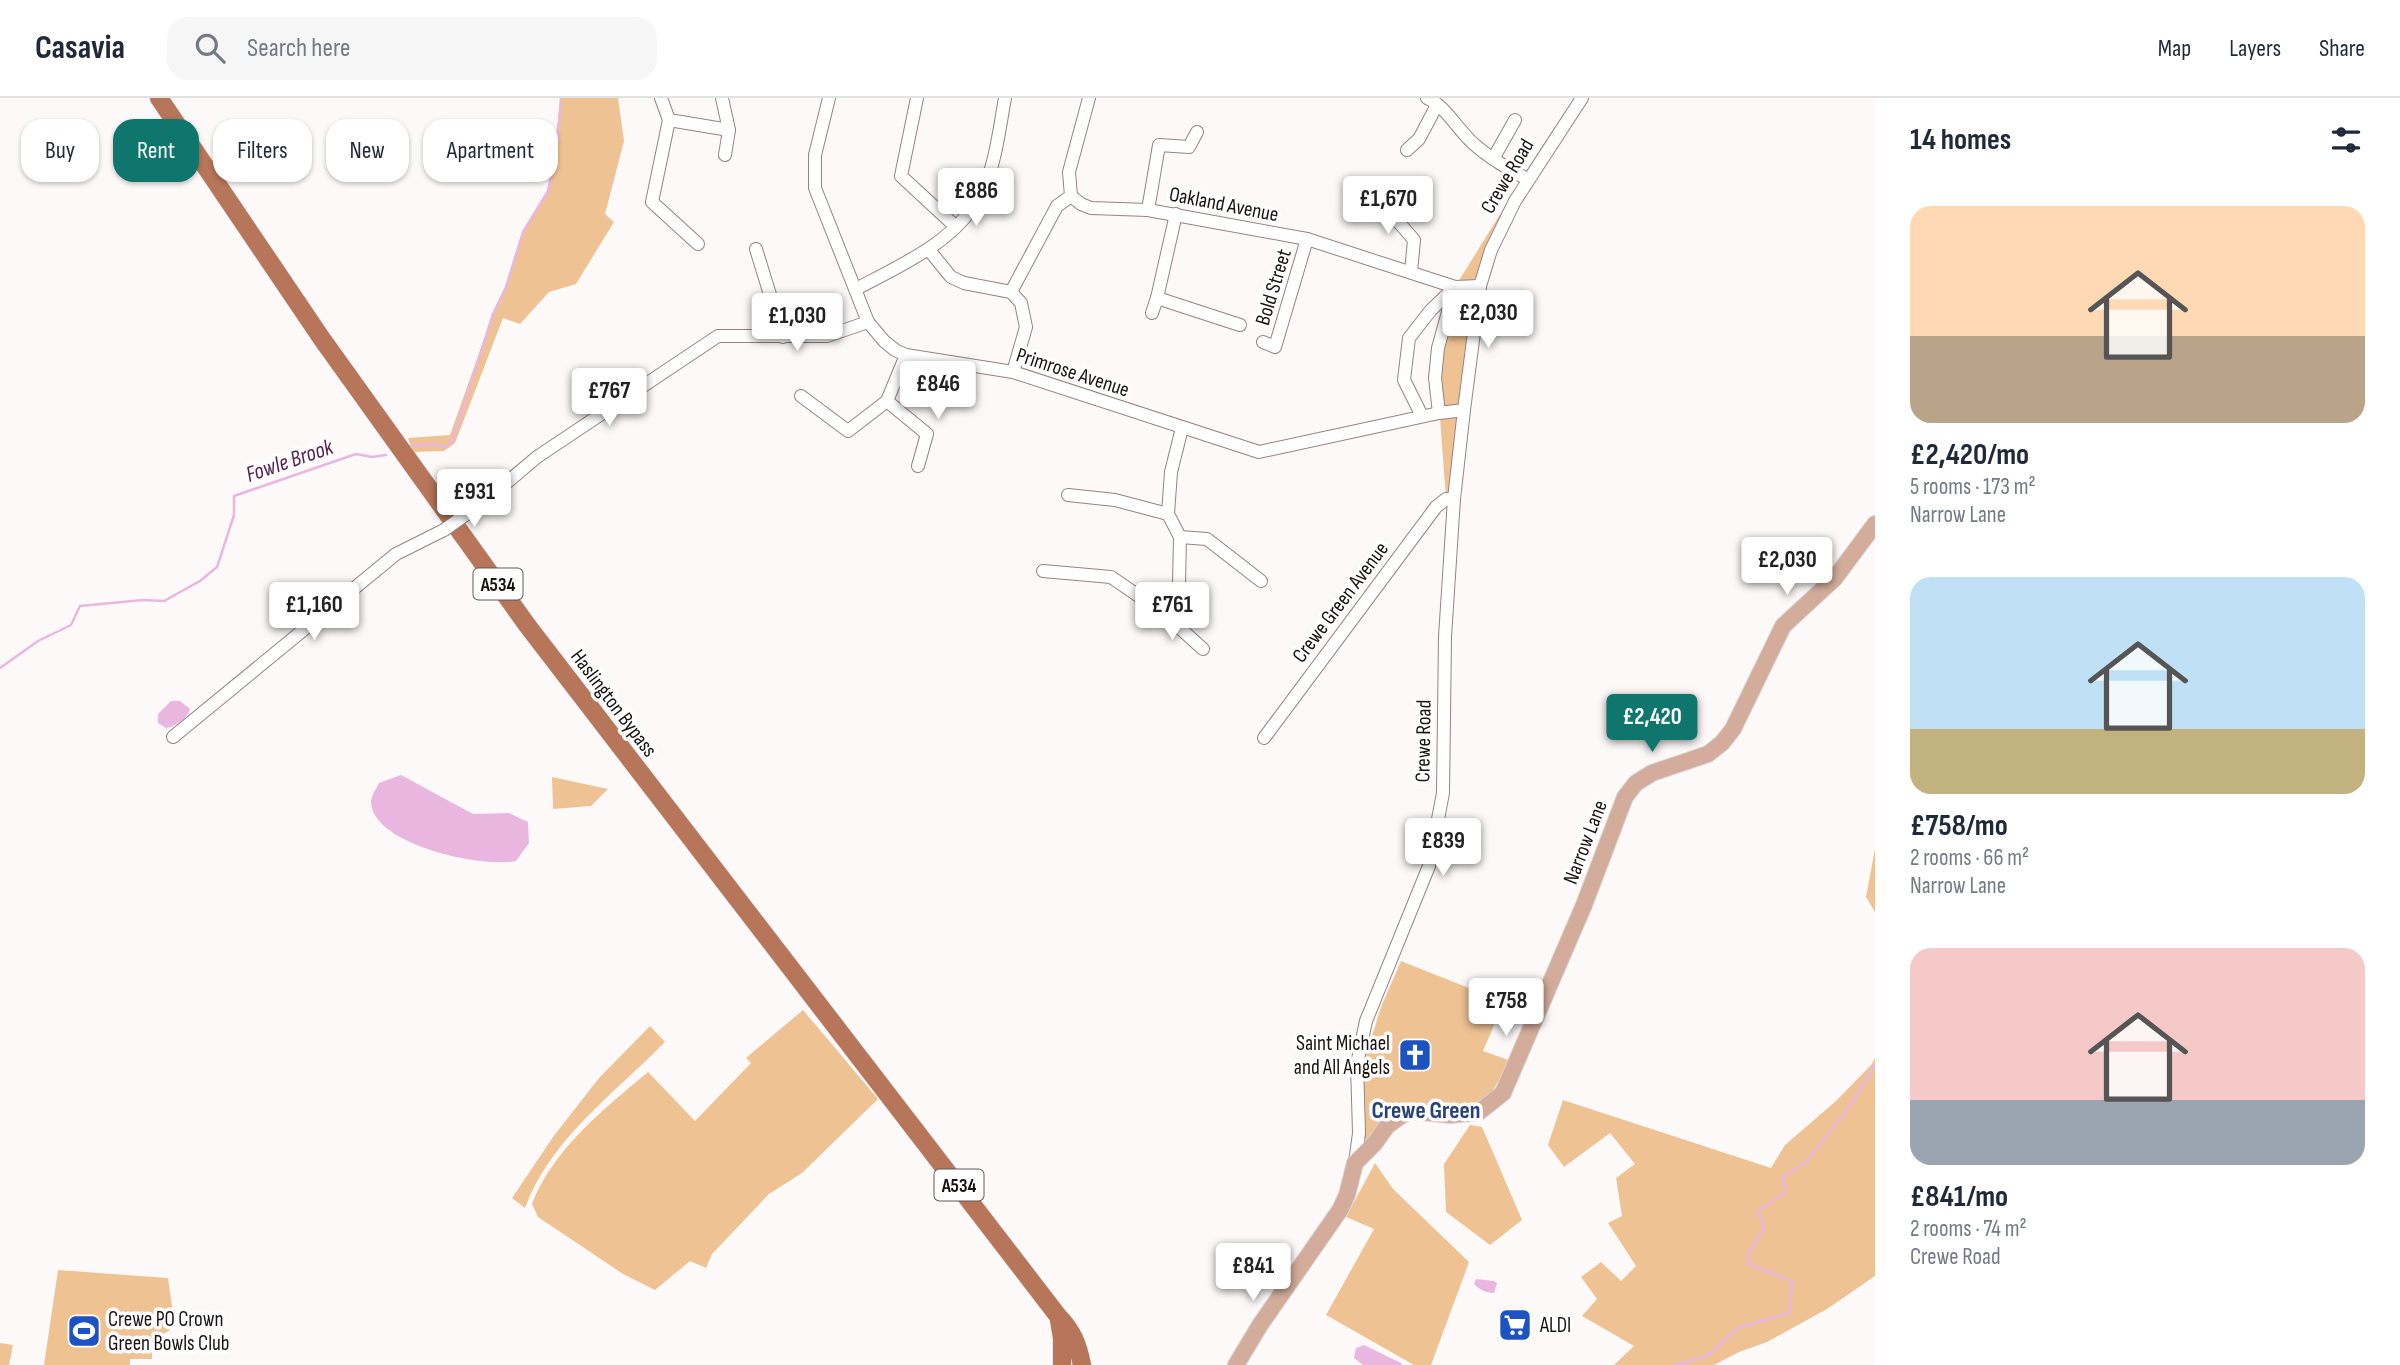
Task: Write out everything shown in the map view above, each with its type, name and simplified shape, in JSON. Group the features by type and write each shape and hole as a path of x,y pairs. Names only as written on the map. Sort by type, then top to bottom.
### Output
{"highway":[{"name":"Haslington Bypass","path":"159,98 322,339 519,614 663,805 1074,1336 1083,1365"},
{"path":"1058,1316 1062,1338 1062,1365"}],"main road":[{"name":"Narrow Lane","path":"1355,1163 1387,1126 1402,1115 1413,1111 1450,1115 1479,1112 1503,1093 1584,905 1625,797 1636,783 1652,773 1708,754 1722,743 1733,729 1783,626 1835,578 1875,524"},
{"name":"Crewe Road","path":"1236,1365 1260,1325 1336,1217 1347,1195 1355,1163"}],"street":[{"path":"661,98 669,120 652,202 698,244"},
{"path":"722,98 729,130 725,155"},
{"name":"Primrose Avenue","path":"829,98 815,155 815,188 868,322 895,350 906,355 1013,372 1259,452 1422,416 1464,410"},
{"path":"917,98 901,176 955,226"},
{"path":"856,289 929,250 973,208 984,191 998,139 1005,98"},
{"path":"1011,292 1057,206 1071,196 1069,172 1090,98"},
{"name":"Crewe Road","path":"1355,1163 1359,1133 1357,1064 1366,1021 1429,866 1443,793 1445,637 1454,499 1480,286 1499,230 1527,179 1582,98"},
{"path":"1406,150 1419,139 1432,100 1473,143 1493,159 1527,179"},
{"path":"669,120 729,130"},
{"path":"1493,159 1515,120"},
{"path":"1148,210 1159,145 1189,146 1197,132"},
{"name":"Oakland Avenue","path":"1071,196 1091,208 1176,214 1307,239 1455,287 1480,286"},
{"path":"1377,197 1414,240 1411,272"},
{"path":"1152,313 1176,214"},
{"name":"Bold Street","path":"1269,344 1307,239"},
{"path":"756,249 783,337"},
{"path":"929,250 951,277 964,283 1011,292 1021,303 1026,327 1013,372"},
{"path":"1439,413 1435,379 1438,348 1455,287"},
{"path":"1422,416 1405,380 1409,338 1431,310 1455,287"},
{"path":"1157,298 1240,325"},
{"path":"173,737 396,554 444,530 485,501 537,457 718,336 827,336 868,322"},
{"path":"801,396 848,431 887,401 906,355"},
{"path":"887,401 928,434 918,466"},
{"path":"1162,611 1179,584 1180,537 1168,514 1171,472 1182,428"},
{"path":"1068,495 1115,500 1168,514"},
{"name":"Crewe Green Avenue","path":"1264,738 1436,507 1446,499 1454,499"},
{"path":"1180,537 1208,539 1261,581"},
{"path":"1043,571 1111,577 1162,611 1203,649"}],"shaded area":[{"path":"561,98 618,98 624,141 605,214 614,222 576,284 549,292 520,324 503,318 455,443 444,451 413,452 408,438 450,435 493,314 506,287 523,232 548,191 549,182 558,182 558,119"},
{"path":"1523,177 1491,250 1454,499 1446,499 1440,418 1461,409 1440,404 1438,348 1455,287"},
{"path":"171,701 180,701 190,709 181,721 166,728 158,723 158,714"},
{"path":"401,775 473,814 509,813 528,822 529,843 516,861 500,862 457,857 410,842 391,831 377,818 371,803 379,783"},
{"path":"552,777 608,789 591,806 553,809"},
{"path":"1875,849 1875,912 1866,897"},
{"path":"1401,961 1504,1002 1483,1051 1511,1061 1488,1098 1459,1110 1434,1104 1410,1103 1393,1110 1367,1140 1363,1136 1364,1062 1381,1007"},
{"path":"803,1010 878,1099 802,1173 769,1194 712,1254 706,1268 690,1261 655,1290 623,1274 538,1217 532,1204 553,1165 581,1131 648,1072 695,1121 751,1063 746,1058"},
{"path":"650,1026 665,1042 567,1139 536,1183 525,1208 512,1198 553,1137 599,1078"},
{"path":"1875,1058 1875,1276 1827,1309 1767,1342 1714,1365 1614,1365 1634,1346 1582,1316 1597,1299 1581,1277 1601,1262 1621,1281 1636,1266 1608,1223 1622,1216 1616,1178 1635,1164 1610,1133 1564,1167 1548,1145 1563,1100 1771,1168 1785,1145 1836,1101"},
{"path":"1470,1125 1482,1127 1522,1220 1490,1245 1446,1212 1444,1164"},
{"path":"1375,1163 1393,1189 1469,1262 1431,1365 1414,1365 1326,1315 1374,1229 1346,1217"},
{"path":"58,1270 168,1278 175,1327 152,1341 152,1359 130,1359 130,1365 44,1365"},
{"path":"1476,1279 1497,1283 1494,1293 1478,1288 1474,1284"},
{"path":"0,1343 13,1345 9,1365 0,1365"},
{"path":"1364,1345 1402,1365 1363,1365 1354,1358 1356,1348"}],"waterway":[{"name":"Fowle Brook","path":"411,446 431,444 444,447 453,440 493,314 506,287 523,232 548,191 557,145 561,98"},
{"name":"Fowle Brook","path":"0,668 38,641 71,625 80,606 143,600 164,601 200,581 217,567 234,515 234,496 356,454 372,457 386,455"},
{"path":"1676,1365 1707,1356 1738,1328 1789,1313 1792,1281 1750,1265 1748,1254 1764,1228 1758,1211 1785,1193 1783,1177 1806,1162 1848,1109 1875,1065"}],"place":[{"name":"Saint Michael and All Angels","path":"1415,1055"},
{"name":"ALDI","path":"1515,1325"},
{"name":"Crewe PO Crown Green Bowls Club","path":"84,1331"}],"district":[{"name":"Crewe Green","path":"1426,1110"}]}
